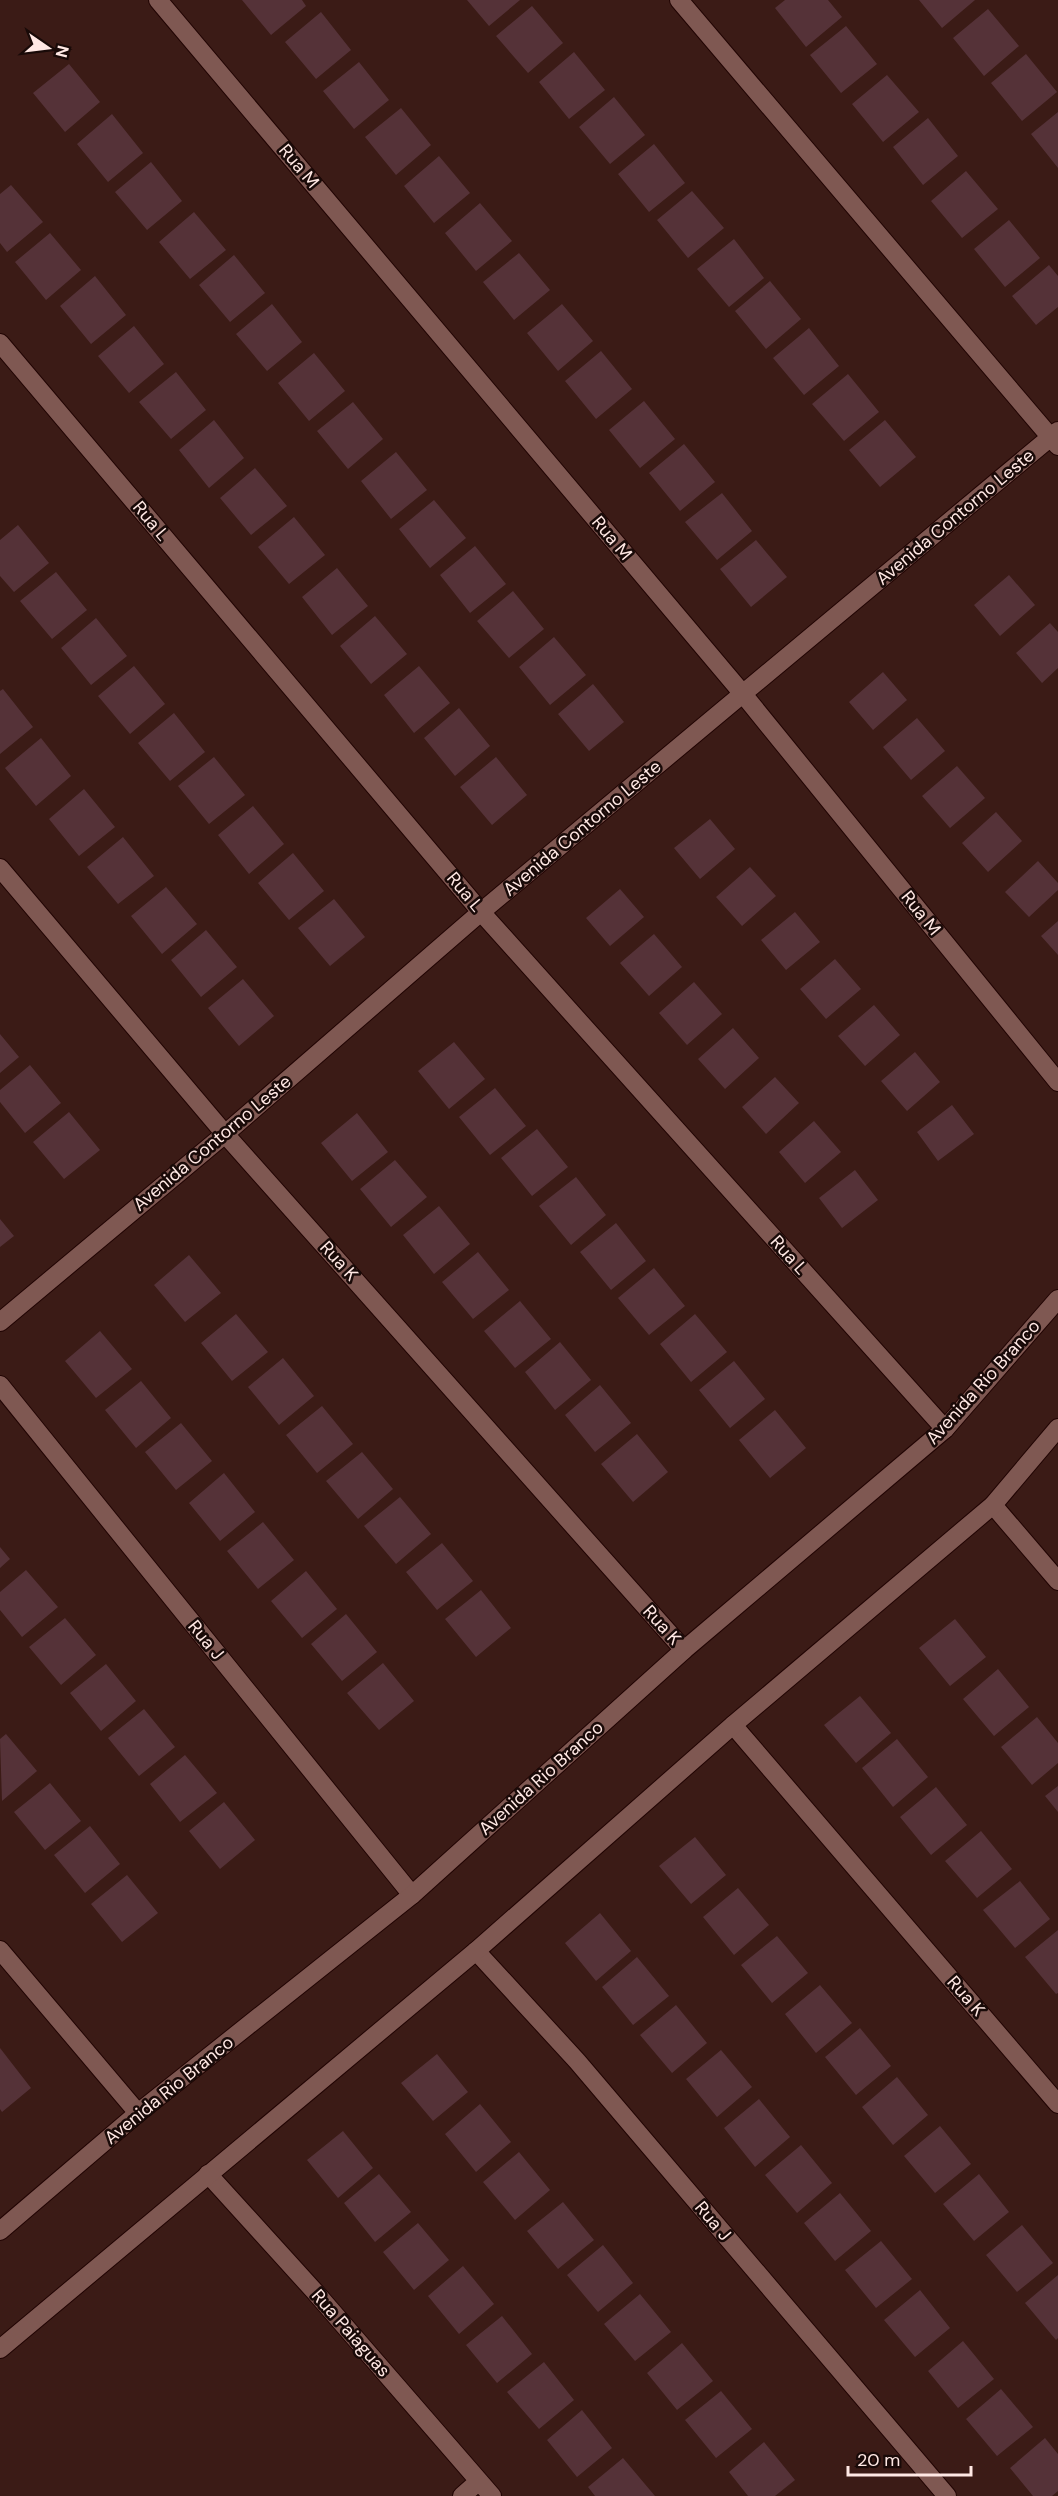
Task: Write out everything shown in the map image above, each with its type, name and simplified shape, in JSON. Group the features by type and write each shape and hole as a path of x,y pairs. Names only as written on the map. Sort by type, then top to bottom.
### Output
{"street":[{"name":"Rua M","path":"158,0 743,694 1058,1082"},
{"path":"679,0 1056,438"},
{"name":"Rua L","path":"0,343 481,912 945,1429"},
{"name":"Avenida Contorno Leste","path":"0,1322 225,1134 481,912 1056,438"},
{"name":"Rua K","path":"0,868 225,1134 684,1650"},
{"name":"Avenida Rio Branco","path":"0,2231 138,2113 412,1895 684,1650 945,1429 1058,1299"},
{"name":"Rua J","path":"0,1386 412,1895"},
{"path":"0,2349 476,1951 733,1725 993,1505 1058,1428"},
{"path":"993,1505 1058,1581"},
{"name":"Rua K","path":"733,1725 1058,2104"},
{"path":"0,1950 138,2113"},
{"name":"Rua J","path":"476,1951 584,2070 947,2496"},
{"name":"Rua Paiaguas","path":"208,2174 316,2293 492,2496"},
{"path":"462,2496 479,2481"}],"building":[{"path":"242,0 302,0 306,6 271,35"},
{"path":"467,0 520,0 489,26"},
{"path":"785,0 828,0 842,17 806,47 775,8"},
{"path":"919,0 975,0 942,28"},
{"path":"532,6 563,43 528,73 496,36"},
{"path":"988,9 1019,46 984,76 953,38"},
{"path":"321,12 351,50 316,79 285,42"},
{"path":"846,26 877,64 841,93 810,55"},
{"path":"574,52 605,90 569,119 539,82"},
{"path":"1026,54 1057,92 1022,121 991,83"},
{"path":"359,62 389,100 354,129 323,91"},
{"path":"69,64 100,102 65,132 33,93"},
{"path":"887,75 919,112 883,142 852,104"},
{"path":"614,97 645,135 610,164 579,127"},
{"path":"401,108 431,145 396,175 365,137"},
{"path":"1058,112 1058,168 1031,134"},
{"path":"112,114 143,153 108,182 77,144"},
{"path":"928,118 958,156 923,185 893,147"},
{"path":"654,144 685,183 649,212 618,174"},
{"path":"439,156 470,193 434,223 404,186"},
{"path":"151,162 182,201 147,230 115,192"},
{"path":"966,171 998,209 962,238 931,201"},
{"path":"11,185 43,222 7,252 0,243 0,194"},
{"path":"692,191 724,228 688,258 657,220"},
{"path":"480,203 512,241 476,271 445,233"},
{"path":"194,212 226,250 190,279 159,242"},
{"path":"1009,220 1040,258 1005,287 974,249"},
{"path":"50,233 81,270 46,300 15,262"},
{"path":"734,239 764,278 729,307 697,269"},
{"path":"519,253 550,290 514,320 483,282"},
{"path":"234,255 265,293 230,322 199,285"},
{"path":"1049,265 1058,276 1058,307 1036,325 1012,296"},
{"path":"95,276 126,315 91,344 60,306"},
{"path":"770,281 801,319 766,349 735,311"},
{"path":"272,304 302,342 267,371 236,334"},
{"path":"562,304 593,341 558,371 527,333"},
{"path":"134,326 164,364 129,393 98,356"},
{"path":"809,328 839,366 804,395 773,358"},
{"path":"601,351 632,389 596,419 565,381"},
{"path":"314,353 345,391 309,421 278,383"},
{"path":"176,372 206,410 171,439 139,402"},
{"path":"848,374 879,412 844,441 812,404"},
{"path":"644,401 675,439 640,468 609,430"},
{"path":"353,402 383,439 348,469 317,431"},
{"path":"214,420 244,458 209,488 179,450"},
{"path":"885,420 916,457 880,487 849,450"},
{"path":"684,444 715,482 680,511 649,473"},
{"path":"396,452 427,490 391,519 361,481"},
{"path":"255,468 287,506 251,535 220,498"},
{"path":"722,493 752,531 717,560 685,522"},
{"path":"434,500 466,538 430,568 399,529"},
{"path":"294,517 325,555 289,584 258,547"},
{"path":"18,525 49,563 14,592 0,576 0,540"},
{"path":"756,540 787,577 751,607 720,569"},
{"path":"475,546 506,584 470,613 440,575"},
{"path":"337,568 368,606 332,635 302,597"},
{"path":"56,572 87,610 52,639 20,601"},
{"path":"1009,575 1035,605 1000,636 974,605"},
{"path":"513,591 544,629 509,658 477,621"},
{"path":"375,616 407,654 371,684 340,646"},
{"path":"96,618 127,656 91,685 61,648"},
{"path":"1050,623 1058,632 1058,668 1042,683 1016,653"},
{"path":"554,637 586,675 550,705 519,667"},
{"path":"134,666 165,704 130,734 98,696"},
{"path":"419,666 450,703 414,733 384,695"},
{"path":"883,672 907,700 873,730 849,702"},
{"path":"593,684 624,722 589,751 558,714"},
{"path":"3,689 33,727 0,754 0,691"},
{"path":"459,708 490,746 455,776 424,738"},
{"path":"174,713 205,752 170,781 138,743"},
{"path":"917,718 945,751 911,780 883,747"},
{"path":"41,738 71,776 36,806 5,768"},
{"path":"214,757 245,795 209,824 178,786"},
{"path":"496,757 527,795 492,825 460,787"},
{"path":"957,766 985,798 950,828 922,796"},
{"path":"84,789 115,827 79,856 49,819"},
{"path":"253,806 284,844 249,874 218,835"},
{"path":"996,812 1022,841 988,872 962,843"},
{"path":"710,819 735,849 700,879 674,848"},
{"path":"123,837 154,876 118,904 87,867"},
{"path":"293,853 324,891 289,920 258,883"},
{"path":"1038,861 1058,883 1058,890 1029,917 1005,892"},
{"path":"750,867 776,896 742,926 716,897"},
{"path":"166,887 197,924 162,954 131,916"},
{"path":"620,889 644,917 610,946 586,918"},
{"path":"334,899 365,937 330,966 298,928"},
{"path":"795,912 820,942 786,970 761,940"},
{"path":"1058,921 1058,955 1041,936"},
{"path":"206,930 237,967 201,997 171,960"},
{"path":"654,934 682,967 649,996 620,963"},
{"path":"835,959 861,989 826,1019 800,989"},
{"path":"243,979 274,1016 239,1046 208,1008"},
{"path":"694,982 722,1014 687,1045 659,1013"},
{"path":"874,1005 900,1035 865,1066 838,1036"},
{"path":"733,1028 759,1058 725,1089 698,1059"},
{"path":"0,1034 19,1057 0,1073"},
{"path":"454,1042 485,1079 449,1109 418,1071"},
{"path":"915,1052 940,1082 907,1111 881,1081"},
{"path":"30,1065 61,1103 25,1133 0,1102 0,1090"},
{"path":"775,1077 799,1103 766,1134 742,1107"},
{"path":"495,1088 526,1126 490,1155 459,1117"},
{"path":"952,1105 974,1134 938,1161 917,1132"},
{"path":"69,1112 100,1150 64,1179 33,1142"},
{"path":"357,1113 388,1152 352,1181 321,1143"},
{"path":"814,1121 841,1152 805,1183 779,1152"},
{"path":"537,1129 568,1167 532,1196 501,1158"},
{"path":"395,1160 427,1197 391,1227 360,1189"},
{"path":"855,1170 878,1200 842,1228 819,1198"},
{"path":"576,1177 606,1215 571,1245 539,1206"},
{"path":"439,1206 470,1244 434,1274 403,1235"},
{"path":"0,1219 14,1236 0,1247"},
{"path":"616,1223 646,1261 611,1290 580,1252"},
{"path":"478,1252 509,1290 473,1319 442,1282"},
{"path":"189,1255 221,1293 185,1322 154,1285"},
{"path":"654,1268 685,1306 649,1335 618,1298"},
{"path":"520,1301 551,1339 515,1368 484,1331"},
{"path":"236,1314 268,1352 232,1381 201,1343"},
{"path":"695,1314 727,1352 691,1382 660,1344"},
{"path":"100,1331 132,1369 96,1398 65,1361"},
{"path":"560,1342 591,1380 555,1410 525,1372"},
{"path":"283,1358 314,1396 279,1425 248,1387"},
{"path":"734,1361 765,1399 730,1428 699,1390"},
{"path":"141,1381 171,1418 136,1448 105,1410"},
{"path":"600,1385 631,1423 595,1452 565,1415"},
{"path":"322,1406 353,1444 317,1473 286,1435"},
{"path":"775,1410 806,1448 770,1478 739,1440"},
{"path":"181,1423 212,1461 176,1490 145,1452"},
{"path":"637,1434 668,1472 633,1502 601,1464"},
{"path":"362,1452 393,1489 358,1519 326,1481"},
{"path":"224,1473 255,1512 220,1541 189,1503"},
{"path":"400,1497 431,1534 396,1564 364,1526"},
{"path":"263,1522 294,1560 258,1589 227,1551"},
{"path":"442,1543 473,1581 437,1610 406,1572"},
{"path":"0,1547 10,1559 0,1568"},
{"path":"26,1570 58,1607 22,1637 0,1610 0,1592"},
{"path":"306,1571 337,1609 302,1638 271,1601"},
{"path":"481,1590 511,1628 476,1657 445,1619"},
{"path":"346,1614 377,1652 342,1681 311,1644"},
{"path":"65,1618 96,1655 61,1685 29,1647"},
{"path":"955,1619 986,1657 950,1686 919,1648"},
{"path":"383,1663 414,1701 379,1730 347,1693"},
{"path":"106,1664 136,1701 101,1731 70,1693"},
{"path":"998,1669 1029,1707 994,1736 963,1699"},
{"path":"860,1696 891,1733 856,1763 824,1725"},
{"path":"144,1709 175,1747 139,1776 108,1738"},
{"path":"1037,1717 1058,1743 1058,1763 1032,1785 1001,1747"},
{"path":"6,1734 37,1771 2,1801 0,1739"},
{"path":"897,1739 928,1777 893,1807 862,1768"},
{"path":"185,1755 217,1793 180,1822 150,1784"},
{"path":"50,1783 81,1821 45,1850 14,1812"},
{"path":"1058,1786 1058,1812 1045,1796"},
{"path":"936,1787 967,1825 931,1855 900,1817"},
{"path":"224,1802 255,1840 220,1869 189,1831"},
{"path":"90,1826 120,1864 85,1893 54,1855"},
{"path":"981,1831 1012,1869 977,1898 945,1861"},
{"path":"695,1837 726,1875 691,1904 659,1866"},
{"path":"127,1875 158,1913 122,1942 91,1904"},
{"path":"1020,1881 1050,1919 1015,1948 983,1910"},
{"path":"738,1888 769,1925 734,1955 703,1917"},
{"path":"600,1913 631,1951 596,1981 565,1943"},
{"path":"1058,1930 1058,1993 1056,1994 1025,1957"},
{"path":"777,1936 808,1973 772,2003 741,1965"},
{"path":"637,1957 669,1996 633,2025 602,1987"},
{"path":"820,1985 852,2023 816,2053 785,2014"},
{"path":"676,2005 707,2043 672,2073 640,2035"},
{"path":"860,2028 891,2066 856,2095 825,2057"},
{"path":"0,2048 31,2088 2,2112 0,2109"},
{"path":"721,2050 752,2087 717,2117 686,2079"},
{"path":"437,2054 468,2092 433,2121 401,2083"},
{"path":"897,2077 928,2115 893,2145 862,2107"},
{"path":"759,2099 790,2137 755,2167 724,2128"},
{"path":"480,2104 511,2142 476,2172 445,2134"},
{"path":"940,2126 971,2164 935,2193 904,2156"},
{"path":"343,2131 373,2168 338,2198 307,2160"},
{"path":"801,2145 832,2183 797,2213 765,2175"},
{"path":"519,2152 550,2190 515,2220 483,2182"},
{"path":"379,2174 411,2212 375,2242 344,2203"},
{"path":"979,2174 1009,2212 974,2241 943,2204"},
{"path":"840,2193 871,2231 835,2261 804,2223"},
{"path":"563,2202 594,2240 558,2269 527,2231"},
{"path":"418,2223 449,2260 414,2290 383,2252"},
{"path":"1022,2225 1053,2263 1017,2292 986,2255"},
{"path":"881,2241 912,2279 876,2308 845,2270"},
{"path":"603,2245 633,2283 598,2312 567,2275"},
{"path":"463,2266 494,2304 459,2334 428,2296"},
{"path":"1058,2275 1058,2338 1056,2340 1025,2303"},
{"path":"920,2290 950,2328 915,2357 884,2320"},
{"path":"640,2294 671,2332 635,2361 604,2324"},
{"path":"502,2316 532,2354 497,2383 466,2345"},
{"path":"963,2341 994,2379 958,2408 928,2371"},
{"path":"682,2343 713,2381 677,2410 647,2373"},
{"path":"544,2362 574,2400 539,2429 507,2392"},
{"path":"1001,2389 1033,2427 997,2456 966,2419"},
{"path":"721,2391 752,2429 716,2458 685,2420"},
{"path":"582,2410 612,2448 577,2477 547,2440"},
{"path":"1045,2438 1058,2454 1058,2491 1052,2496 1033,2496 1010,2468"},
{"path":"764,2442 795,2480 775,2496 748,2496 729,2472"},
{"path":"623,2458 655,2496 595,2496 588,2487"}]}
